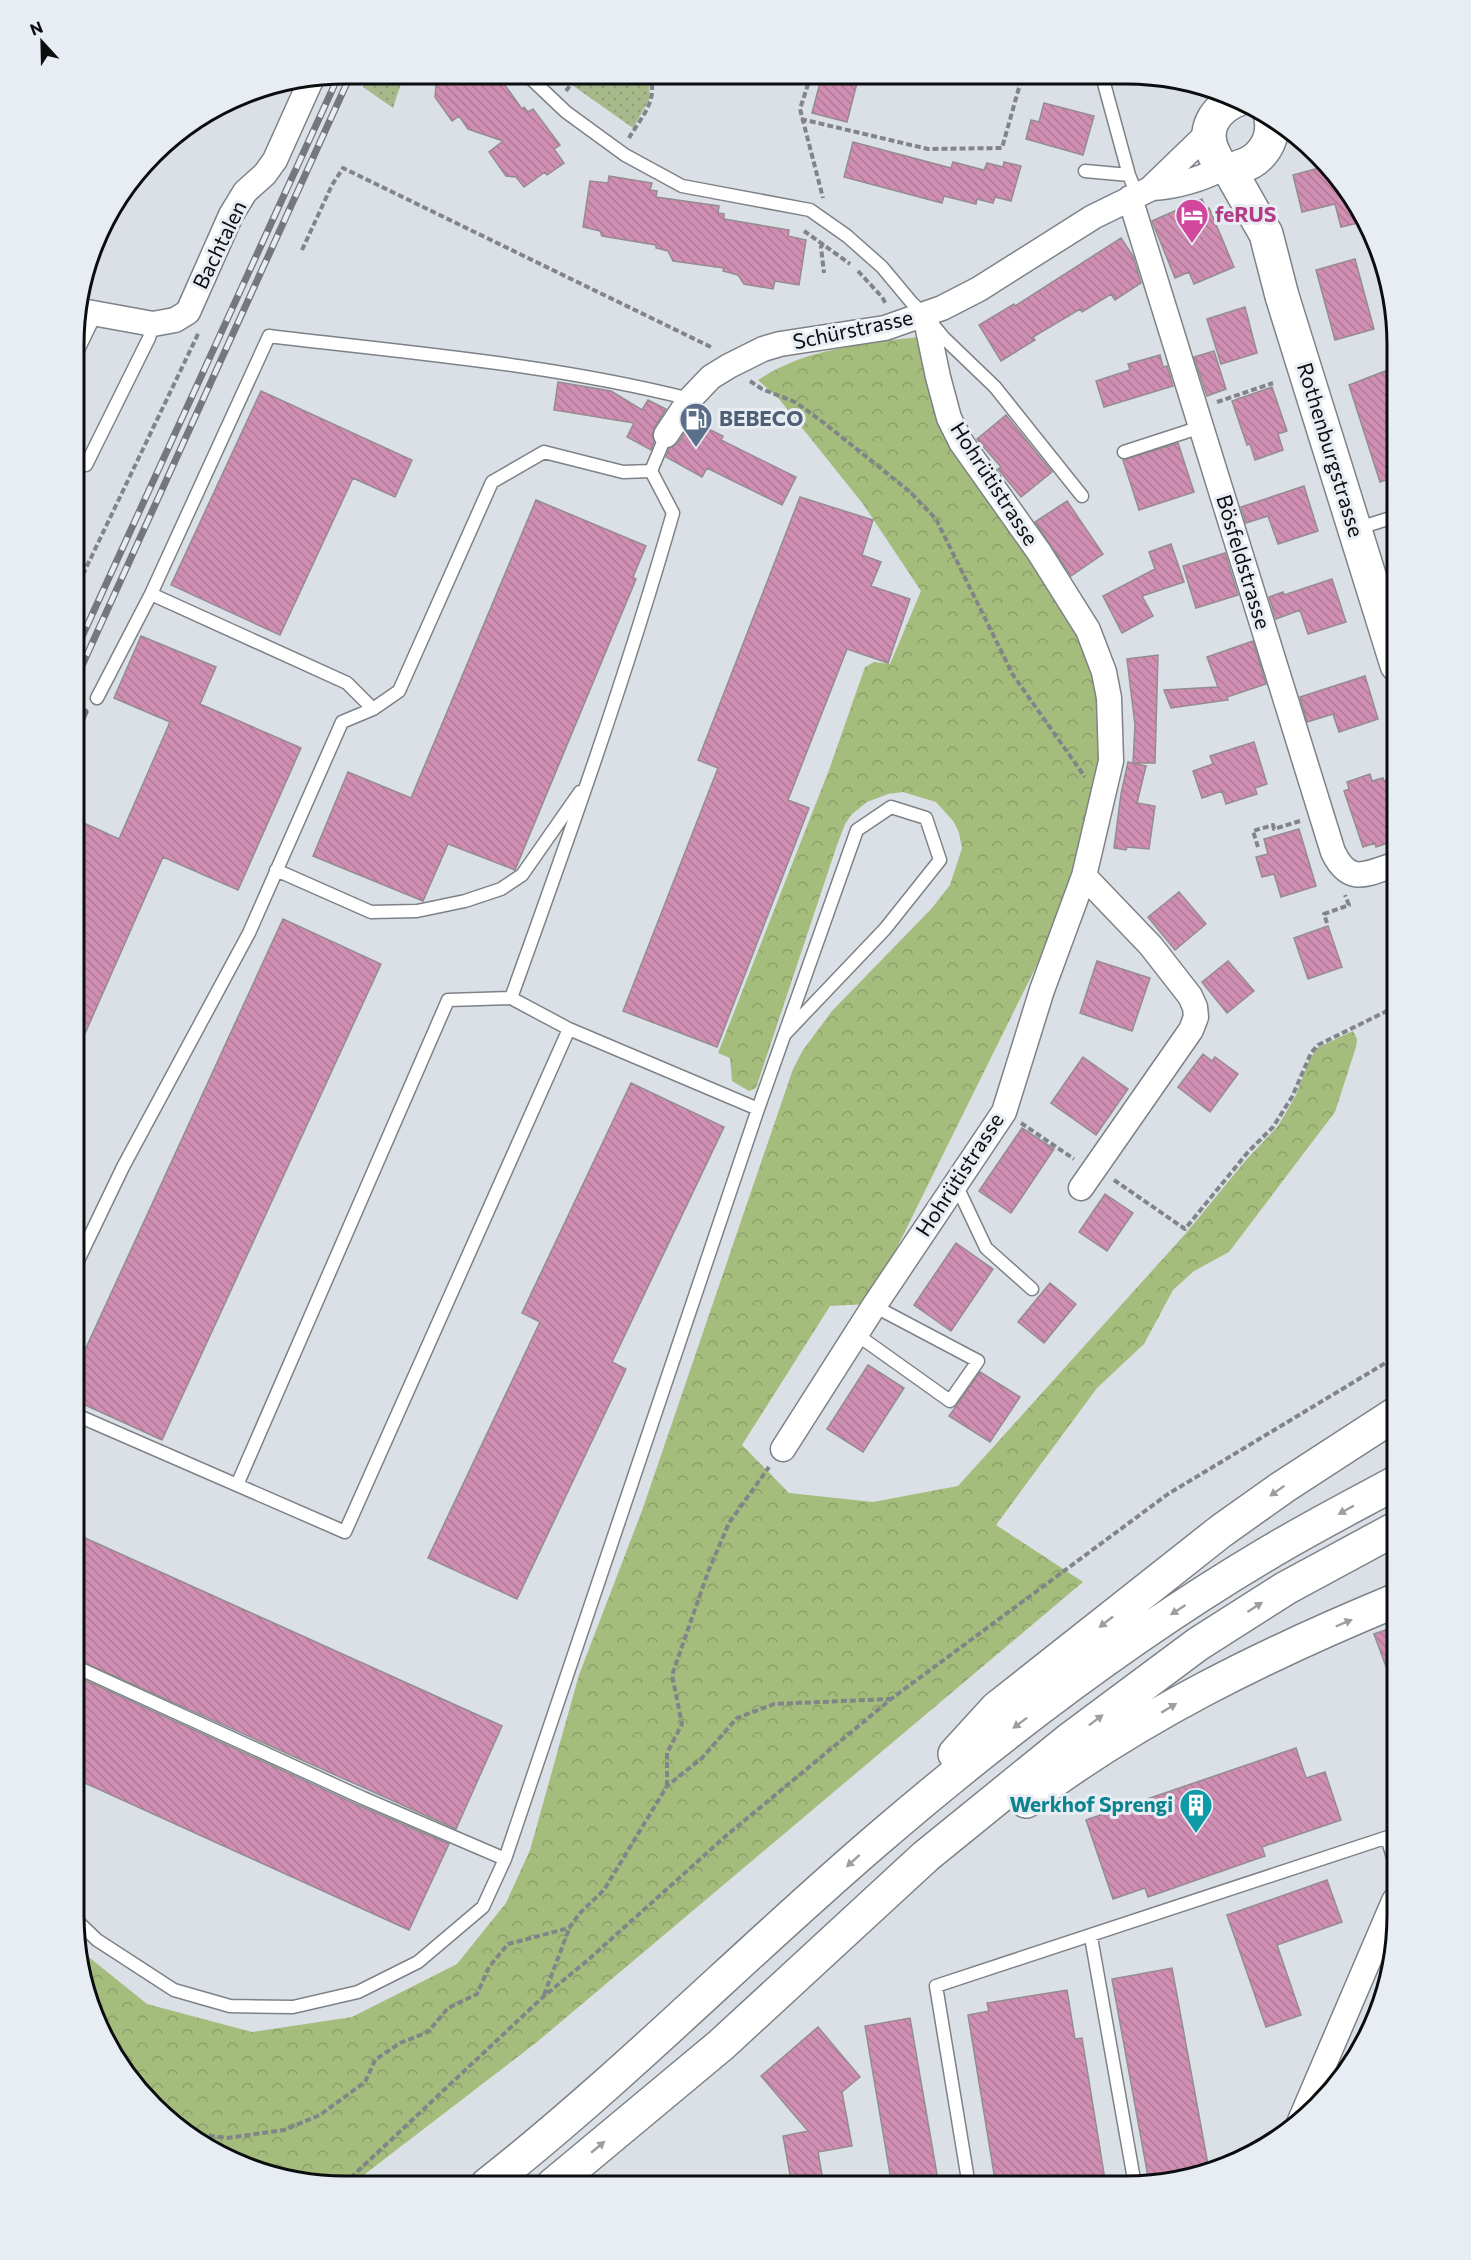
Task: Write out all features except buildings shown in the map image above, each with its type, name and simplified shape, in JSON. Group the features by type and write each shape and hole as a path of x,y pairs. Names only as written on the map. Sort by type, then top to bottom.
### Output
{"main road":[{"path":"1208,133 1216,114 1227,105"},
{"name":"Rothenburgstrasse","path":"1208,133 1213,153 1226,169 1266,234 1282,296 1354,529 1387,612"},
{"path":"1226,169 1246,165 1273,136"},
{"name":"Rothenburgstrasse","path":"1266,234 1268,214 1262,183 1273,136"},
{"path":"877,1839 997,1708 1221,1531 1283,1487 1387,1419"},
{"path":"497,2176 656,2040 877,1839 1016,1726 1142,1634 1265,1554 1387,1487"},
{"path":"564,2176 721,2045 926,1856 1069,1740 1198,1644 1286,1587 1387,1533"},
{"path":"721,2045 781,2007 975,1840 1083,1760 1186,1697 1318,1634 1387,1604"}],"street":[{"name":"Bachtalen","path":"86,312 153,324 175,320 188,312 231,215 246,192 266,174 275,160 308,87"},
{"name":"Schürstrasse","path":"666,435 690,399 711,377 752,353 780,344 825,339 894,325 925,315 979,290 1136,189 1208,133"},
{"name":"Schürstrasse","path":"1136,189 1167,187 1226,169"},
{"name":"Bösfeldstrasse","path":"1136,189 1198,418 1333,852 1345,871 1352,875 1362,875 1387,867"},
{"name":"Hohrütistrasse","path":"783,1449 874,1306 1004,1112 1042,990 1083,876 1111,761 1109,698 1104,672 1088,630 1039,552 961,442 949,418 925,315"},
{"path":"1083,876 1164,963 1190,996 1196,1017 1191,1030 1090,1176"},
{"path":"1329,2079 1387,1913"}],"lane":[{"path":"537,84 566,112 622,152 682,186 810,210 847,236 882,267 944,338 995,387 1082,496"},
{"path":"1104,84 1136,189"},
{"path":"1085,171 1136,189"},
{"path":"86,465 149,338 153,324"},
{"path":"97,698 151,594 270,336 504,364 633,385 690,399"},
{"path":"1124,452 1198,418"},
{"path":"651,471 666,435"},
{"path":"84,1248 123,1167 249,933 342,722 373,709 399,691 492,482 544,452 623,472 651,471"},
{"path":"511,998 590,779 645,612 674,513 651,471"},
{"path":"1354,529 1387,519"},
{"path":"151,594 347,683 373,709"},
{"path":"276,870 370,912 417,911 465,901 501,888 522,875 590,779"},
{"path":"85,1928 97,1940 174,1990 230,2006 293,2007 358,1992 418,1962 483,1907 506,1859 758,1109 784,1035 857,830 891,807 926,819 940,860 885,929 784,1035"},
{"path":"237,1485 448,1000 511,998 569,1029 758,1109"},
{"path":"84,1418 345,1532 569,1029"},
{"path":"951,1189 961,1194 986,1248 1032,1289"},
{"path":"856,1334 950,1401 978,1361 874,1306"},
{"path":"84,1671 352,1793 506,1859"},
{"path":"967,2176 936,1986 1091,1937 1387,1838"},
{"path":"1091,1937 1133,2176"}],"path":[{"path":"622,152 650,103 651,84"},
{"path":"808,84 800,109 801,119 808,137 828,222"},
{"path":"801,119 928,149 1002,148 1020,84"},
{"path":"302,250 332,185 343,168 712,348 729,366"},
{"path":"804,231 855,268 882,297 894,325"},
{"path":"823,243 821,247 824,273"},
{"path":"84,572 204,322"},
{"path":"1198,418 1273,383"},
{"path":"754,384 795,402 824,423 909,491 936,519 1013,675 1087,780"},
{"path":"1258,847 1253,831 1273,825 1274,829 1321,814"},
{"path":"1328,923 1324,914 1349,905 1347,901"},
{"path":"1004,1112 1090,1176 1185,1229 1248,1152 1273,1127 1292,1097 1308,1058 1318,1045 1387,1011"},
{"path":"352,2176 487,2048 726,1835 891,1699 1168,1494 1387,1362"},
{"path":"667,1786 667,1753 682,1724 672,1675 675,1665 708,1572 729,1523 783,1449"},
{"path":"543,1998 569,1928 579,1913 604,1890 667,1786 702,1758 737,1718 774,1704 891,1699"},
{"path":"205,2135 227,2138 284,2130 320,2115 365,2082 375,2060 400,2043 428,2032 448,2008 477,1994 489,1968 508,1944 569,1928"}],"green space":[{"path":"365,84 401,84 393,108 363,87"},
{"path":"649,84 650,98 633,128 572,85"},
{"path":"924,336 930,386 1086,647 1102,709 1101,755 1071,896 869,1304 830,1306 742,1445 789,1493 873,1502 958,1486 1187,1232 1246,1160 1278,1126 1295,1097 1309,1061 1317,1048 1353,1031 1357,1039 1356,1047 1335,1112 1229,1252 1194,1271 1173,1290 1144,1344 1097,1388 996,1525 1083,1582 537,2042 362,2176 311,2174 261,2162 214,2141 186,2122 160,2100 138,2074 119,2046 104,2015 93,1983 87,1956 147,2004 252,2032 352,2017 457,1964 506,1903 530,1850 579,1675 643,1508 793,1069 803,1050 832,1011 932,908 950,885 962,848 954,822 936,802 903,792 888,794 867,802 852,814 845,824 837,845 756,1088 749,1091 732,1081 730,1058 718,1053 829,770 865,667 874,662 890,664 921,591 863,504 779,399 758,380 797,360 859,345"}],"railway":[{"path":"84,661 346,84"},
{"path":"84,632 335,85"}],"place":[{"name":"feRUS","path":"1192,244"},
{"name":"BEBECO","path":"696,448"},
{"name":"Werkhof Sprengi","path":"1196,1834"}]}
